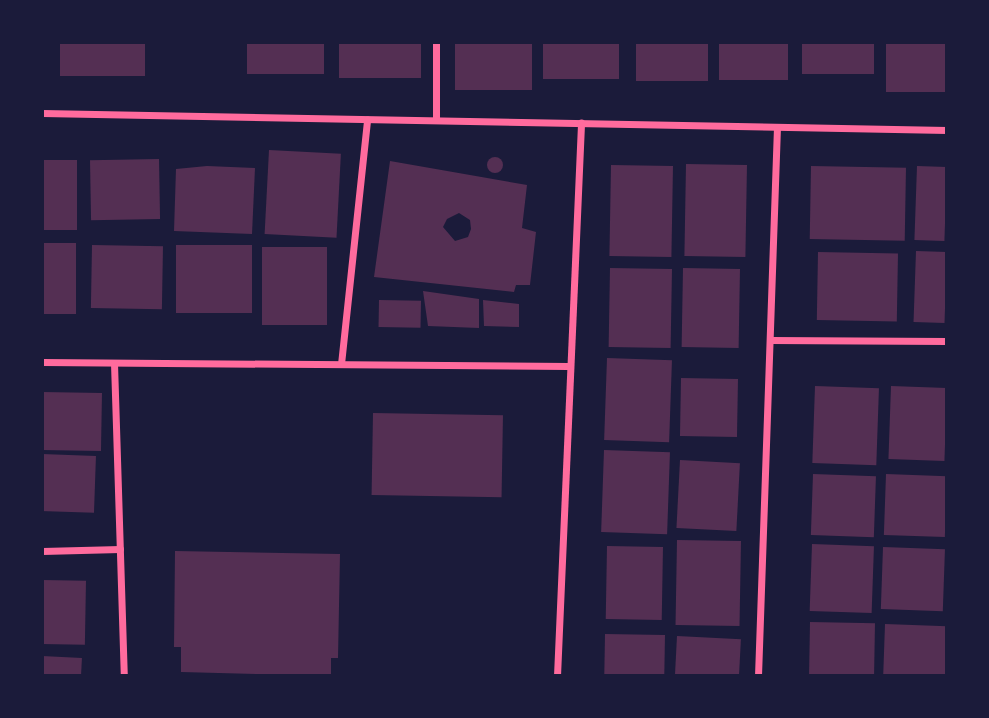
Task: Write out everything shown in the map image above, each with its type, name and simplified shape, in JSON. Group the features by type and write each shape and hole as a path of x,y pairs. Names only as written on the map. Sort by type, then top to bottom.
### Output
{"street":[{"path":"436,42 436,120"},
{"path":"42,113 947,130"},
{"path":"341,364 367,119"},
{"path":"557,676 568,366 581,123"},
{"path":"758,676 777,127"},
{"path":"770,340 947,341"},
{"path":"42,362 568,366"},
{"path":"114,363 124,676"},
{"path":"42,551 120,549"}],"building":[{"path":"60,42 145,42 145,76 60,76"},
{"path":"247,42 324,42 324,74 247,74"},
{"path":"339,42 421,42 421,78 339,78"},
{"path":"455,42 532,42 532,90 455,90"},
{"path":"543,42 619,42 619,79 543,79"},
{"path":"636,42 708,42 708,81 636,81"},
{"path":"719,42 788,42 788,80 719,80"},
{"path":"802,42 874,42 874,74 802,74"},
{"path":"886,42 947,42 947,92 886,92"},
{"path":"269,150 341,154 337,238 265,234"},
{"path":"495,157 503,165 495,173 487,165"},
{"path":"159,159 160,219 91,220 90,160"},
{"path":"42,160 77,160 77,230 42,230"},
{"path":"390,161 527,185 522,228 536,232 530,285 516,285 514,292 374,277","holes":["459,213 470,220 468,237 455,241 443,227 447,219"]},
{"path":"686,164 747,165 745,257 684,256"},
{"path":"611,165 673,166 671,257 609,256"},
{"path":"207,166 255,168 252,234 174,231 176,169"},
{"path":"811,166 906,168 905,241 810,239"},
{"path":"917,166 947,167 944,241 914,240"},
{"path":"42,243 76,243 76,314 42,314"},
{"path":"92,245 163,246 162,309 91,308"},
{"path":"176,245 252,245 252,313 176,313"},
{"path":"262,247 327,247 327,325 262,325"},
{"path":"916,251 947,252 945,323 914,322"},
{"path":"818,252 898,253 897,321 817,320"},
{"path":"610,268 672,269 671,348 609,347"},
{"path":"683,268 740,269 739,348 682,347"},
{"path":"423,291 479,299 479,328 428,326"},
{"path":"379,300 421,301 421,328 379,327"},
{"path":"483,300 519,304 519,327 484,326"},
{"path":"607,358 672,360 669,442 604,440"},
{"path":"681,378 738,379 737,437 680,436"},
{"path":"815,386 879,388 876,465 812,463"},
{"path":"891,386 947,388 944,461 888,459"},
{"path":"42,392 102,393 101,451 42,450"},
{"path":"373,413 503,415 502,497 372,495"},
{"path":"604,450 670,452 667,534 601,532"},
{"path":"42,454 96,456 94,513 42,511"},
{"path":"680,460 740,463 736,531 676,528"},
{"path":"813,474 876,476 874,537 811,535"},
{"path":"886,474 947,476 945,537 884,535"},
{"path":"677,540 741,541 740,626 676,625"},
{"path":"812,544 874,546 872,613 810,611"},
{"path":"607,546 663,547 662,620 606,619"},
{"path":"883,547 945,549 943,611 881,609"},
{"path":"175,551 340,554 338,658 331,658 331,676 181,672 181,647 174,647"},
{"path":"42,580 86,581 85,645 42,644"},
{"path":"810,622 875,623 874,676 809,676"},
{"path":"885,624 947,626 945,676 883,676"},
{"path":"605,634 665,635 664,676 604,676"},
{"path":"677,636 741,639 739,676 675,676"},
{"path":"42,656 82,658 81,676 42,676"}]}
